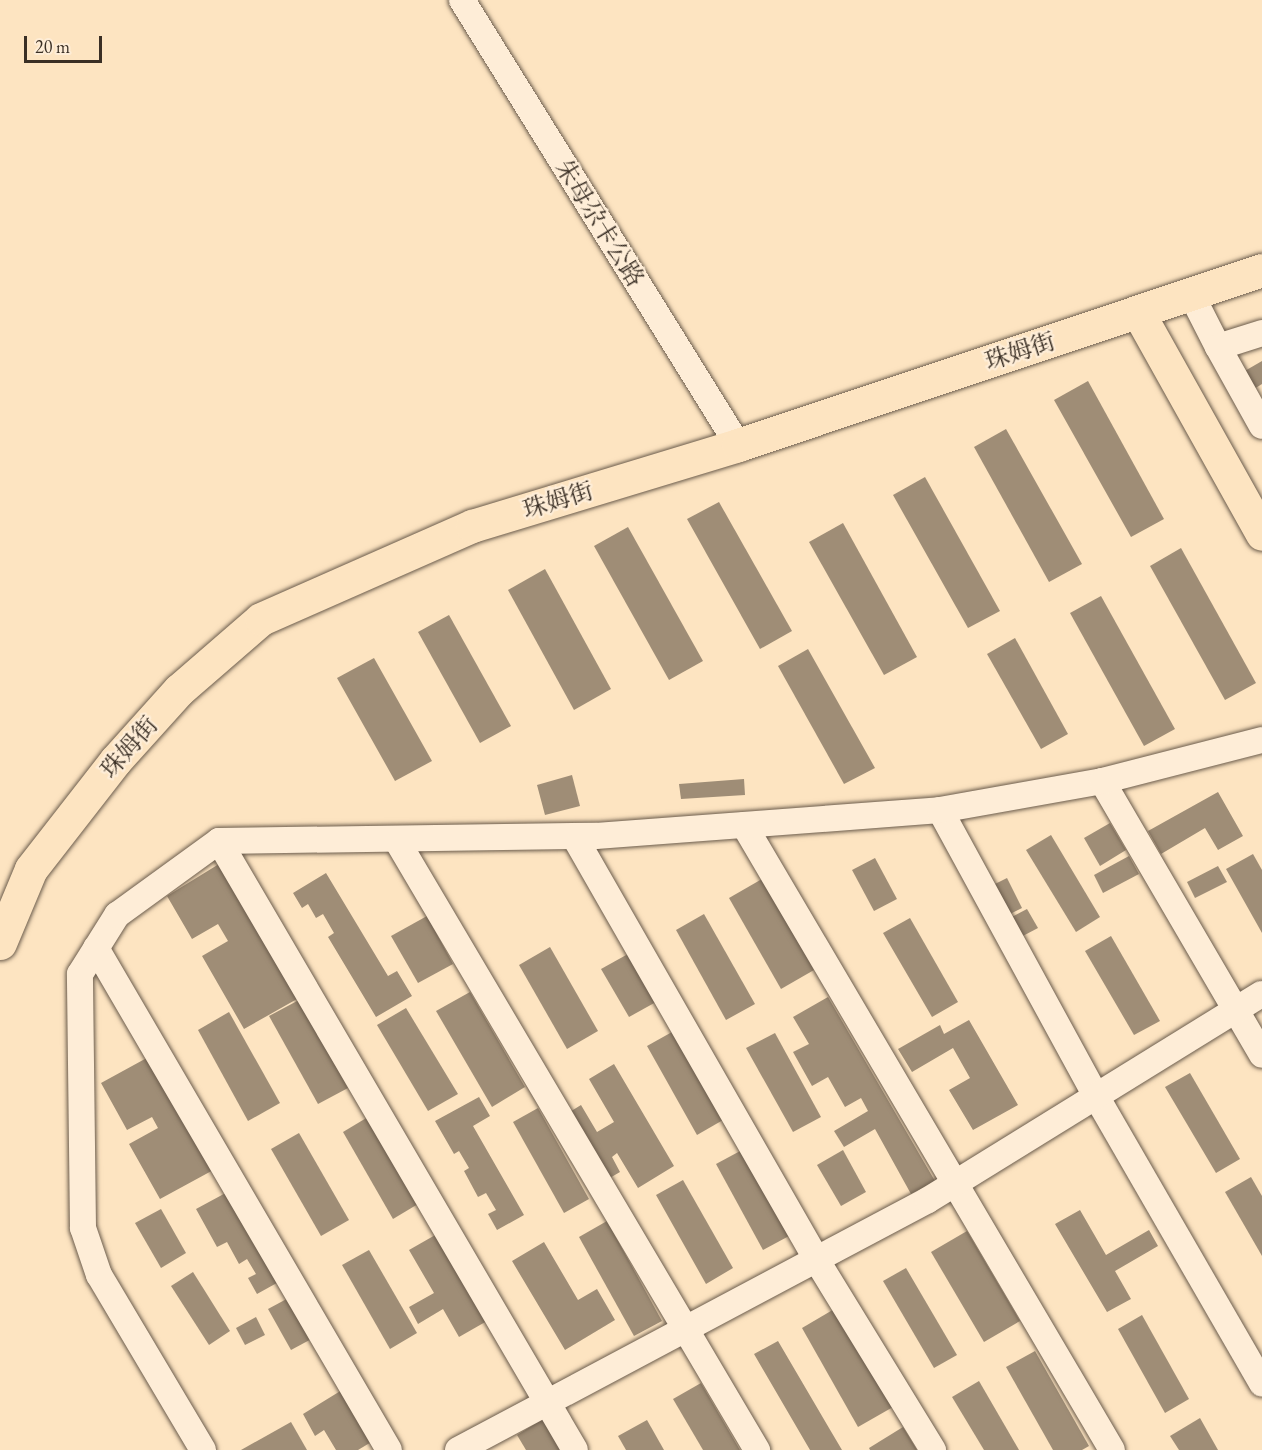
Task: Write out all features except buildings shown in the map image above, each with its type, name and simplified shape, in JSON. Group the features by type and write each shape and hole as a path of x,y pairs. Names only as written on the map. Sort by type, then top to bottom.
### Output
{"main road":[{"name":"珠姆街","path":"0,943 32,868 115,761 179,690 261,619 472,526 738,445 1262,270"},
{"path":"1138,312 1262,534"}],"street":[{"name":"朱母尕卡公路","path":"462,0 738,445"},
{"path":"1191,294 1262,426"},
{"path":"1218,347 1262,333"},
{"path":"203,1450 99,1275 83,1228 80,974 117,915 219,842 574,836 940,810 1102,781 1262,740"},
{"path":"1102,781 1262,1055"},
{"path":"940,810 1096,1096 1262,1383"},
{"path":"744,825 1112,1450"},
{"path":"574,836 816,1259 933,1450"},
{"path":"396,839 757,1450"},
{"path":"219,842 575,1450"},
{"path":"96,948 390,1450"},
{"path":"458,1450 956,1183 1262,994"}]}
